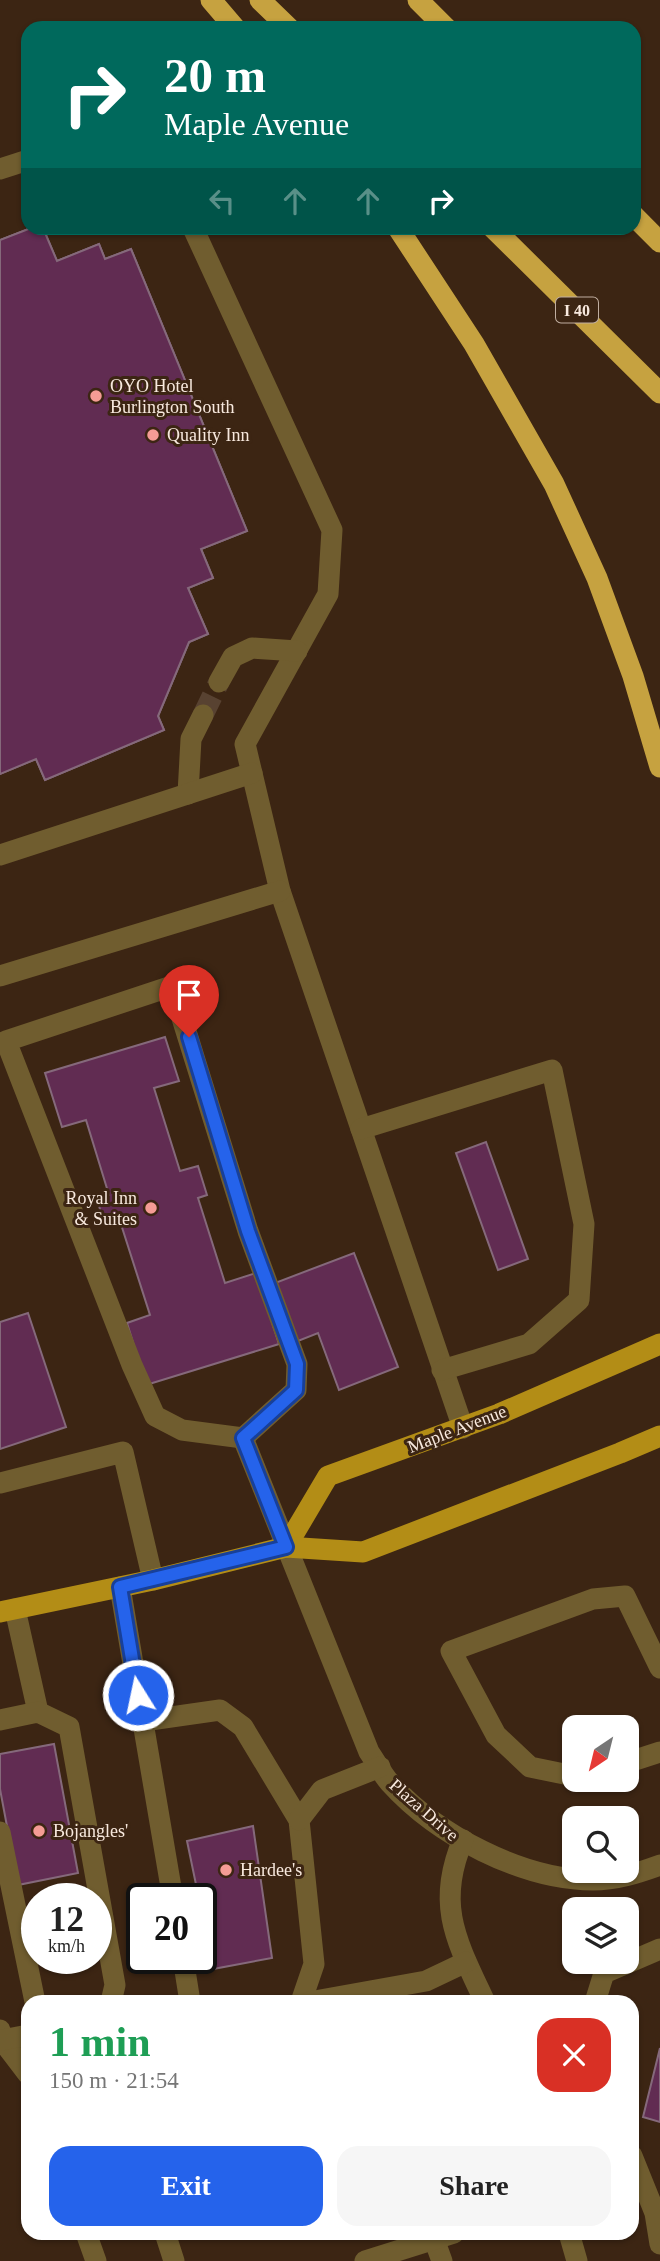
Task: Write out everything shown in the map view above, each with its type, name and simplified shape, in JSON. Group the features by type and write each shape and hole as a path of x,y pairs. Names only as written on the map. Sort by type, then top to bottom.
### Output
{"highway":[{"path":"211,0 229,21"},
{"path":"260,0 282,21"},
{"path":"418,0 439,21"},
{"path":"641,223 660,242"},
{"path":"403,235 474,344 554,484 597,578 633,676 660,767"},
{"name":"I 40","path":"500,235 660,393"}],"main road":[{"name":"Maple Avenue","path":"286,1547 328,1476 463,1428 600,1372 660,1344"},
{"path":"7,1611 153,1580 286,1547 363,1552 660,1436"}],"street":[{"path":"0,169 21,162"},
{"path":"196,235 332,530 328,594 245,744 280,891 463,1428"},
{"path":"219,682 233,657 251,648 297,651"},
{"path":"188,794 191,739 203,715"},
{"path":"0,856 252,773"},
{"path":"0,976 280,891"},
{"path":"172,986 248,1231 297,1364 296,1390 243,1438 182,1430 155,1416 132,1366 6,1041 172,986"},
{"path":"361,1129 552,1070 584,1224 579,1300 529,1343 443,1370"},
{"name":"Plaza Drive","path":"243,1438 369,1752 388,1781 414,1806 463,1840 455,1858 449,1905 459,1947 482,1995"},
{"path":"0,1483 123,1452 153,1580"},
{"path":"120,1587 170,1883"},
{"path":"562,1774 530,1767 496,1735 451,1651 593,1599 625,1597 651,1626 660,1668"},
{"path":"7,1611 38,1712"},
{"path":"143,1721 220,1710 243,1727 299,1820 314,1964 303,1995"},
{"path":"0,1720 38,1712 69,1727 115,1985 113,1995"},
{"path":"639,1759 660,1752"},
{"path":"299,1820 322,1790 380,1767"},
{"path":"0,1832 34,1995"},
{"path":"463,1840 515,1866 554,1877 594,1880 634,1874 660,1865"},
{"path":"597,1995 604,1973 660,1949"},
{"path":"348,1995 426,1981 466,1962"},
{"path":"186,1974 189,1995"},
{"path":"1,2035 21,2035"},
{"path":"1,2035 21,2064"},
{"path":"639,2173 655,2213 660,2244"},
{"path":"88,2240 96,2261"},
{"path":"167,2240 174,2261"},
{"path":"365,2261 431,2240"},
{"path":"442,2261 444,2240"},
{"path":"571,2240 577,2261"}],"building":[{"name":"Quality Inn","path":"21,232 21,235 46,235 57,261 99,244 105,259 131,249 247,531 201,549 213,578 188,588 208,634 189,642 158,716 164,730 45,780 36,759 0,774 0,624 151,562 50,319 0,339 0,240"},
{"name":"Quality Inn","path":"21,232 21,235 46,235 57,261 99,244 105,259 131,249 247,531 201,549 213,578 188,588 208,634 189,642 158,716 164,730 45,780 36,759 0,774 0,240"},
{"name":"Royal Inn & Suites","path":"165,1037 179,1081 154,1088 180,1171 198,1166 207,1195 198,1198 225,1283 256,1273 279,1344 146,1385 127,1323 150,1315 119,1218 104,1223 97,1199 109,1195 86,1120 62,1127 45,1073"},
{"path":"486,1142 528,1259 498,1270 456,1153"},
{"path":"354,1253 398,1367 339,1390 318,1333 298,1341 275,1283"},
{"path":"28,1313 66,1427 0,1449 0,1322"},
{"name":"Bojangles'","path":"54,1744 78,1873 18,1885 0,1789 0,1754"},
{"name":"Hardee's","path":"253,1826 272,1958 217,1968 217,1883 196,1883 187,1841"},
{"path":"660,2048 660,2122 643,2117"}],"tunnel":[{"path":"203,715 219,682"}],"place":[{"name":"OYO Hotel Burlington South","path":"96,396"},
{"name":"Quality Inn","path":"153,435"},
{"name":"Royal Inn & Suites","path":"151,1208"},
{"name":"Bojangles'","path":"39,1831"},
{"name":"Hardee's","path":"226,1870"}],"route":[{"path":"138,1695 120,1587 286,1547 243,1438 296,1390 297,1364 248,1231 189,1037"}]}
